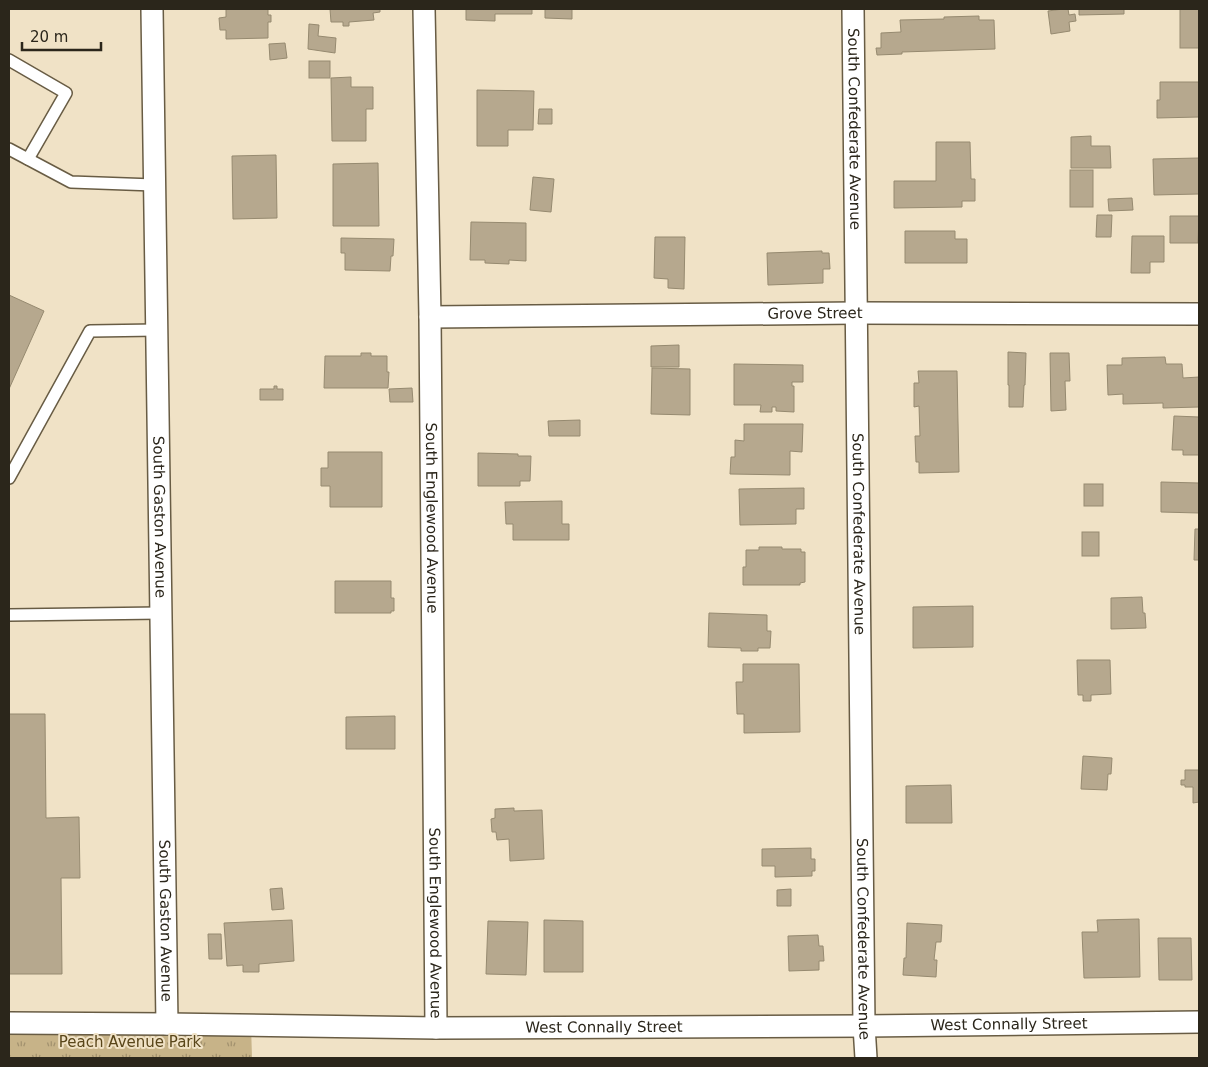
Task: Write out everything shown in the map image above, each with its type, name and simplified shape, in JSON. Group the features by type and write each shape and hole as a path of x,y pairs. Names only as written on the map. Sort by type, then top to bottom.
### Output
{"street":[{"name":"South Gaston Avenue","path":"152,9 167,1024"},
{"name":"South Englewood Avenue","path":"424,9 430,317 436,1028"},
{"name":"South Confederate Avenue","path":"853,9 864,1026 866,1058"},
{"name":"Grove Street","path":"430,317 856,313 1199,314"},
{"name":"West Connally Street","path":"9,1023 436,1028 1199,1022"}],"lane":[{"path":"9,60 66,93 28,159"},
{"path":"9,149 71,182 154,185"},
{"path":"9,478 90,331 157,330"},
{"path":"9,615 161,613"}],"green space":[{"name":"Peach Avenue Park","path":"9,1023 251,1025 252,1058 9,1058"}],"building":[{"path":"226,9 268,9 268,15 271,15 271,22 268,22 268,38 226,39 226,30 220,30 219,18 226,17"},
{"path":"330,9 380,9 380,12 373,13 374,20 349,22 349,26 343,26 343,22 331,22"},
{"path":"466,9 532,9 532,14 495,14 495,21 466,20"},
{"path":"545,9 572,9 572,19 545,18"},
{"path":"1068,9 1069,15 1075,14 1076,21 1069,22 1070,31 1051,34 1048,11"},
{"path":"1079,9 1124,9 1124,14 1079,15"},
{"path":"1180,9 1199,9 1199,48 1180,48"},
{"path":"979,16 979,20 994,20 995,49 902,52 902,54 877,55 876,48 881,48 881,33 901,32 900,20"},
{"path":"309,24 319,25 318,36 336,38 335,53 308,49"},
{"path":"285,43 287,58 270,60 269,44"},
{"path":"309,61 330,61 330,78 309,78"},
{"path":"351,77 351,87 373,87 373,109 366,109 366,141 332,141 331,78"},
{"path":"1160,82 1199,82 1199,117 1157,118"},
{"path":"477,90 534,91 533,130 508,130 508,146 477,146"},
{"path":"539,109 552,109 552,124 538,124"},
{"path":"1091,136 1091,146 1110,146 1111,168 1071,168 1071,137"},
{"path":"936,142 970,142 971,179 975,179 975,201 962,201 962,207 894,208 894,181 936,181"},
{"path":"276,155 277,218 233,219 232,156"},
{"path":"1199,158 1199,194 1154,195 1153,159"},
{"path":"378,163 379,226 333,226 333,164"},
{"path":"1070,170 1093,170 1093,207 1070,207"},
{"path":"533,177 554,179 551,212 530,210"},
{"path":"1132,198 1133,210 1109,211 1108,199"},
{"path":"1097,215 1112,215 1111,237 1096,237"},
{"path":"1170,216 1199,216 1198,243 1170,243"},
{"path":"471,222 526,223 526,261 509,260 509,264 485,263 485,260 470,260"},
{"path":"905,231 955,231 955,239 967,239 967,263 905,263"},
{"path":"1132,236 1164,236 1164,262 1150,262 1150,273 1131,273"},
{"path":"655,237 685,237 684,289 668,288 668,279 654,278"},
{"path":"341,238 394,239 390,271 345,270 345,253 341,253"},
{"path":"822,251 822,253 829,253 830,269 823,269 823,283 768,285 767,253"},
{"path":"9,295 44,311 9,389"},
{"path":"679,345 679,367 651,367 651,346"},
{"path":"1008,352 1026,353 1023,407 1009,407"},
{"path":"361,353 371,353 371,356 387,356 388,388 324,388 325,356 361,356"},
{"path":"1050,353 1069,353 1070,381 1065,381 1066,410 1051,411"},
{"path":"1165,357 1166,364 1182,364 1183,378 1199,377 1199,407 1163,408 1163,403 1123,404 1123,394 1108,395 1107,365 1122,365 1122,358"},
{"path":"734,364 803,365 803,382 792,382 792,386 794,386 794,412 776,411 776,407 772,407 772,412 760,412 761,405 734,405"},
{"path":"652,368 690,369 690,415 651,414"},
{"path":"918,371 957,371 959,472 919,473 919,462 916,462 915,436 920,436 919,406 914,407 914,383 919,383"},
{"path":"274,386 277,386 277,389 283,389 283,400 260,400 260,389 274,389"},
{"path":"412,388 413,402 390,402 389,389"},
{"path":"1174,416 1199,417 1199,455 1183,455 1183,450 1172,450"},
{"path":"580,420 580,436 549,436 548,421"},
{"path":"744,424 803,424 802,452 790,451 790,475 730,474 731,457 735,457 735,440 744,441"},
{"path":"328,452 382,452 382,507 330,507 330,486 321,486 321,468 328,468"},
{"path":"478,453 531,456 530,481 520,481 520,486 478,486"},
{"path":"1161,482 1199,483 1199,513 1161,512"},
{"path":"1084,484 1103,484 1103,506 1084,506"},
{"path":"804,488 804,509 796,509 796,524 740,525 739,489"},
{"path":"562,501 562,524 569,524 569,540 513,540 513,524 506,524 505,502"},
{"path":"1195,529 1199,529 1199,560 1194,560"},
{"path":"1082,532 1099,532 1099,556 1082,556"},
{"path":"759,547 801,549 801,552 805,552 805,582 800,583 800,585 743,585 743,567 746,567 746,550 759,550"},
{"path":"335,581 391,581 391,598 394,598 394,611 391,611 391,613 335,613"},
{"path":"1142,597 1146,628 1111,629 1111,598"},
{"path":"973,606 973,647 913,648 913,607"},
{"path":"709,613 767,615 767,631 771,631 770,648 758,648 758,651 741,651 741,648 708,647"},
{"path":"1077,660 1110,660 1111,694 1091,695 1091,701 1083,701 1083,695 1078,695"},
{"path":"743,664 799,664 800,732 744,733 744,714 737,714 736,682 743,682"},
{"path":"9,714 45,714 46,818 79,817 80,878 61,878 62,974 9,974"},
{"path":"395,716 395,749 346,749 346,717"},
{"path":"1083,756 1112,758 1107,790 1081,789"},
{"path":"1185,770 1199,770 1199,802 1193,803 1193,787 1181,785 1181,780 1185,780"},
{"path":"951,785 952,823 906,823 906,786"},
{"path":"514,808 514,811 542,810 544,859 510,861 509,839 497,840 496,832 492,832 491,819 495,818 495,809"},
{"path":"811,848 811,859 815,859 815,871 812,871 812,876 775,877 775,866 762,866 762,849"},
{"path":"282,888 284,909 272,910 270,889"},
{"path":"791,889 791,906 777,906 777,890"},
{"path":"1139,919 1140,977 1084,978 1082,932 1098,932 1097,920"},
{"path":"292,920 294,961 259,964 259,972 243,972 243,965 227,966 224,923"},
{"path":"544,920 583,921 583,972 544,972"},
{"path":"488,921 528,922 526,975 486,974"},
{"path":"907,923 942,925 941,942 936,942 934,960 937,960 936,977 903,975 904,958 906,958"},
{"path":"208,934 221,934 222,959 209,959"},
{"path":"818,935 819,946 823,946 824,961 819,961 819,970 789,971 788,936"},
{"path":"1158,938 1191,938 1192,980 1159,980"}]}
